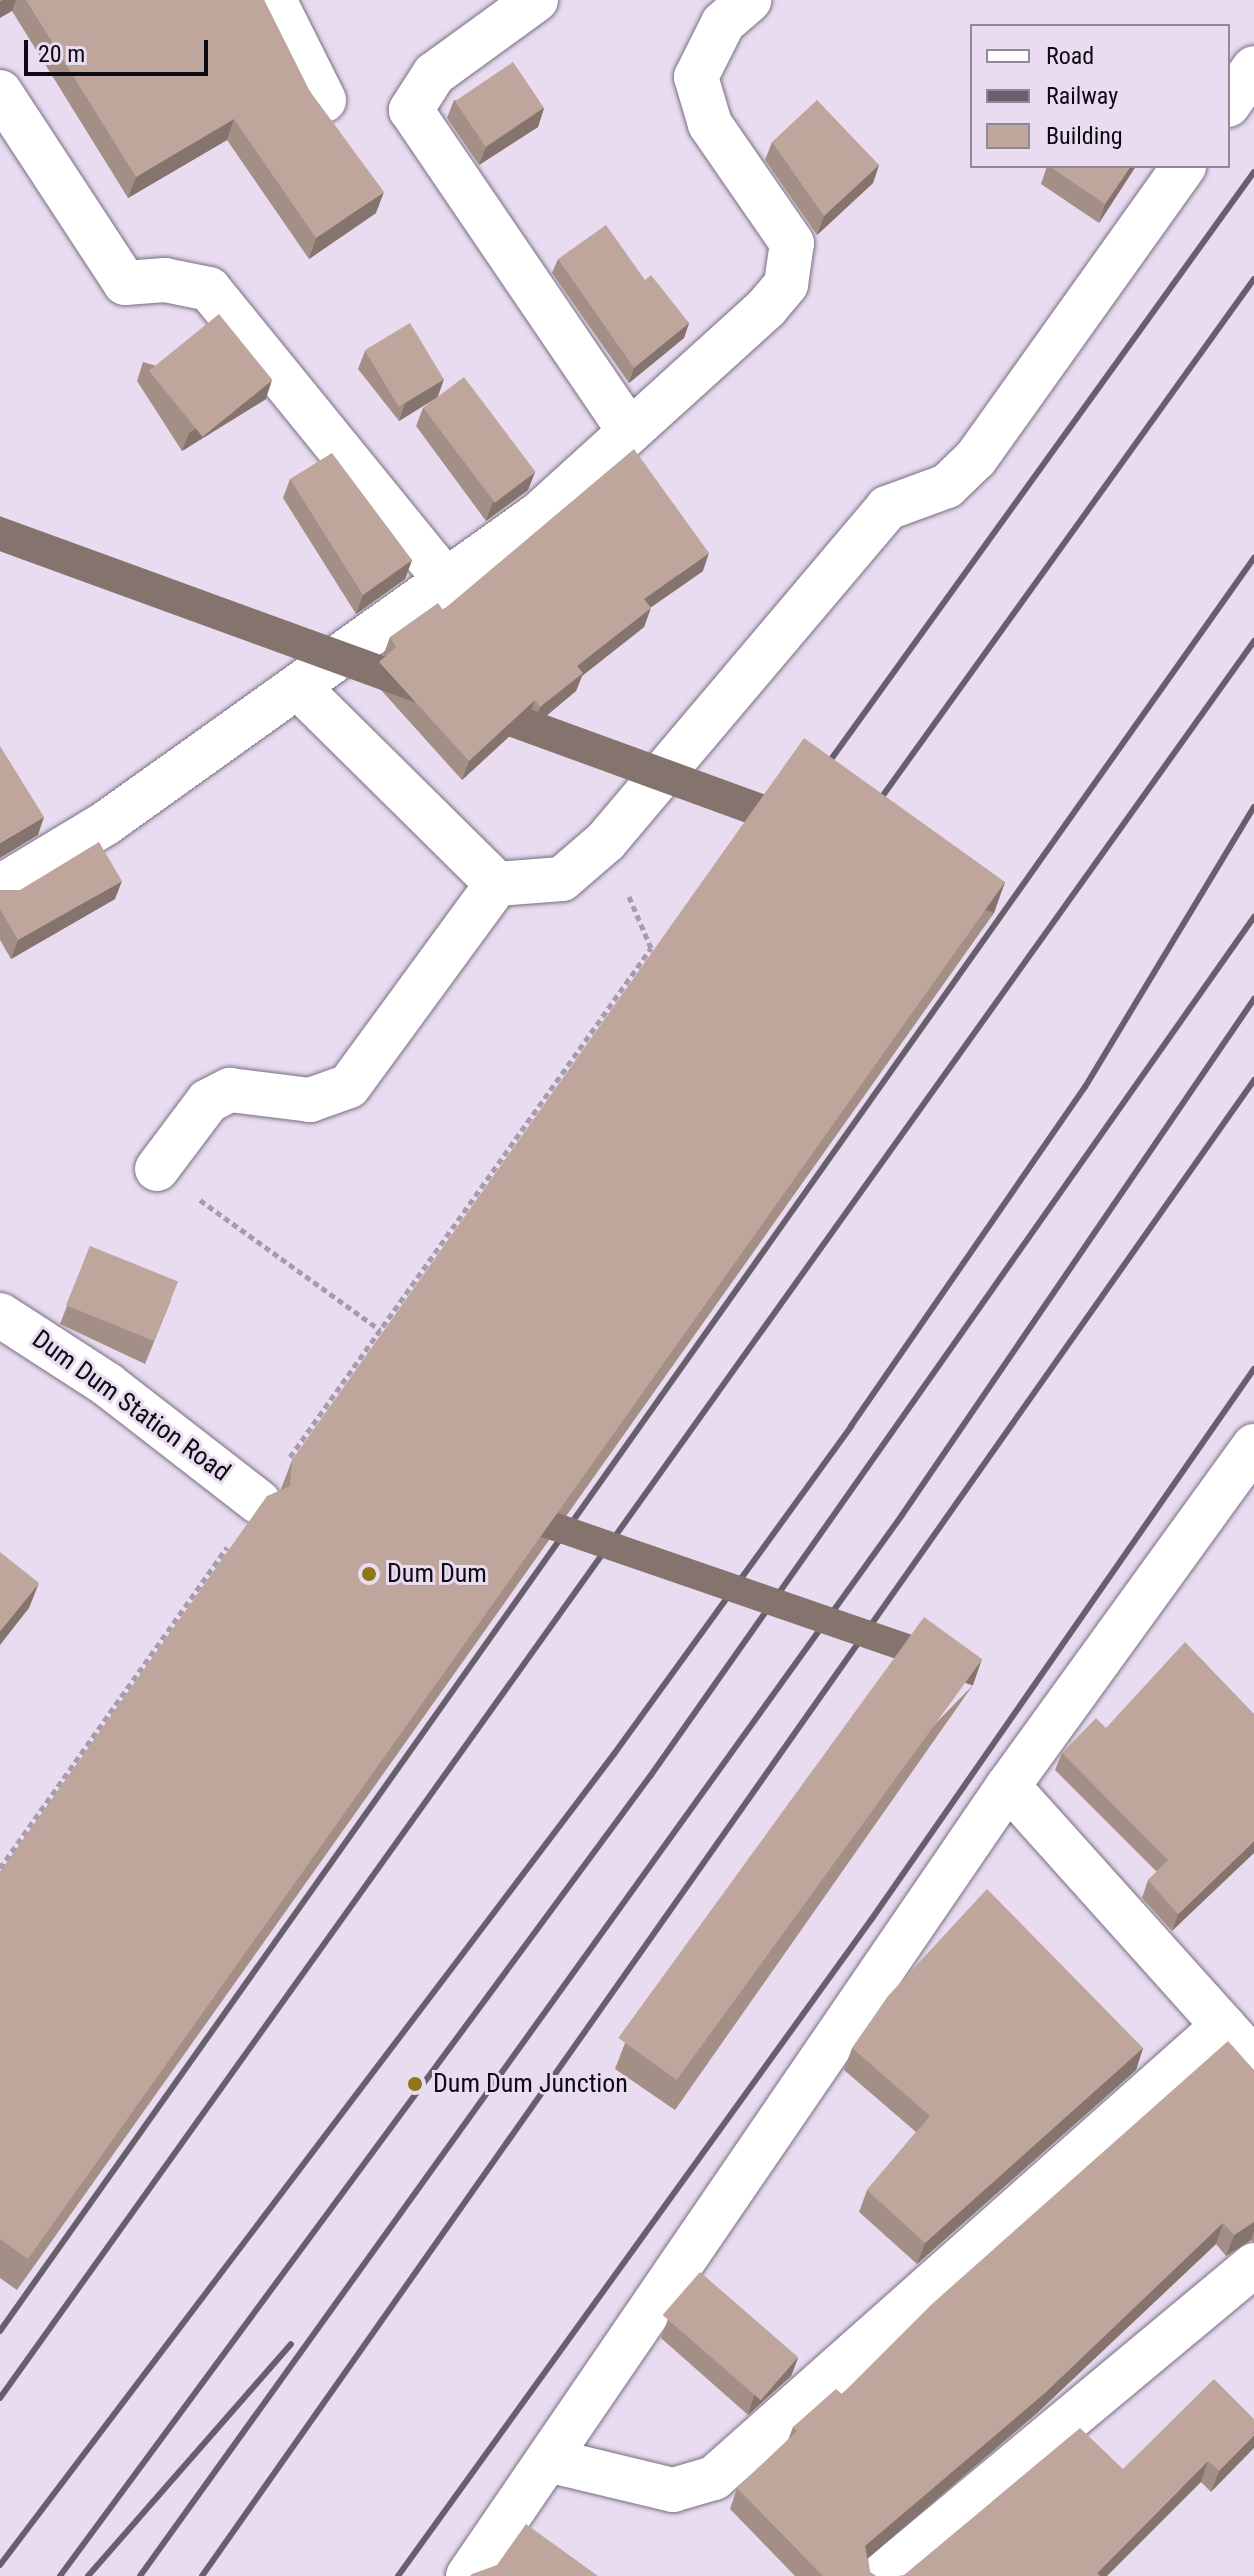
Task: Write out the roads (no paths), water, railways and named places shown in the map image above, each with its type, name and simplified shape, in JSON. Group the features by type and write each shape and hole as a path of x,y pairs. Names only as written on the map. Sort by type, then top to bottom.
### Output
{"street":[{"path":"274,0 324,100"},
{"path":"536,0 434,74 411,110 630,432"},
{"path":"0,887 106,823 539,514 786,284 792,243 710,124 696,77 723,23 749,0"},
{"path":"1230,102 1254,68"},
{"path":"0,92 125,283 165,280 209,289 446,581"},
{"path":"298,687 497,884 562,879 606,841 887,508 947,486 976,458 1183,168"},
{"path":"157,1169 208,1101 230,1090 310,1100 349,1086 497,884"},
{"name":"Dum Dum Station Road","path":"0,1315 108,1385 259,1502"},
{"path":"468,2576 1008,1786 1254,1446"},
{"path":"1008,1786 1254,2060"},
{"path":"548,2460 673,2490 714,2478 1223,2026"},
{"path":"881,2576 1254,2265"}],"railway":[{"path":"819,776 1254,172"},
{"path":"871,812 1254,279"},
{"path":"0,2331 1254,558"},
{"path":"0,2398 1254,641"},
{"path":"0,2565 614,1754 851,1426 1085,1087 1254,807"},
{"path":"60,2576 651,1775 1254,917"},
{"path":"140,2576 902,1515 1254,999"},
{"path":"202,2576 1254,1080"},
{"path":"398,2576 871,1920 1254,1369"},
{"path":"88,2576 291,2344"}],"place":[{"name":"Dum Dum","path":"369,1574"},
{"name":"Dum Dum Junction","path":"415,2084"}]}
